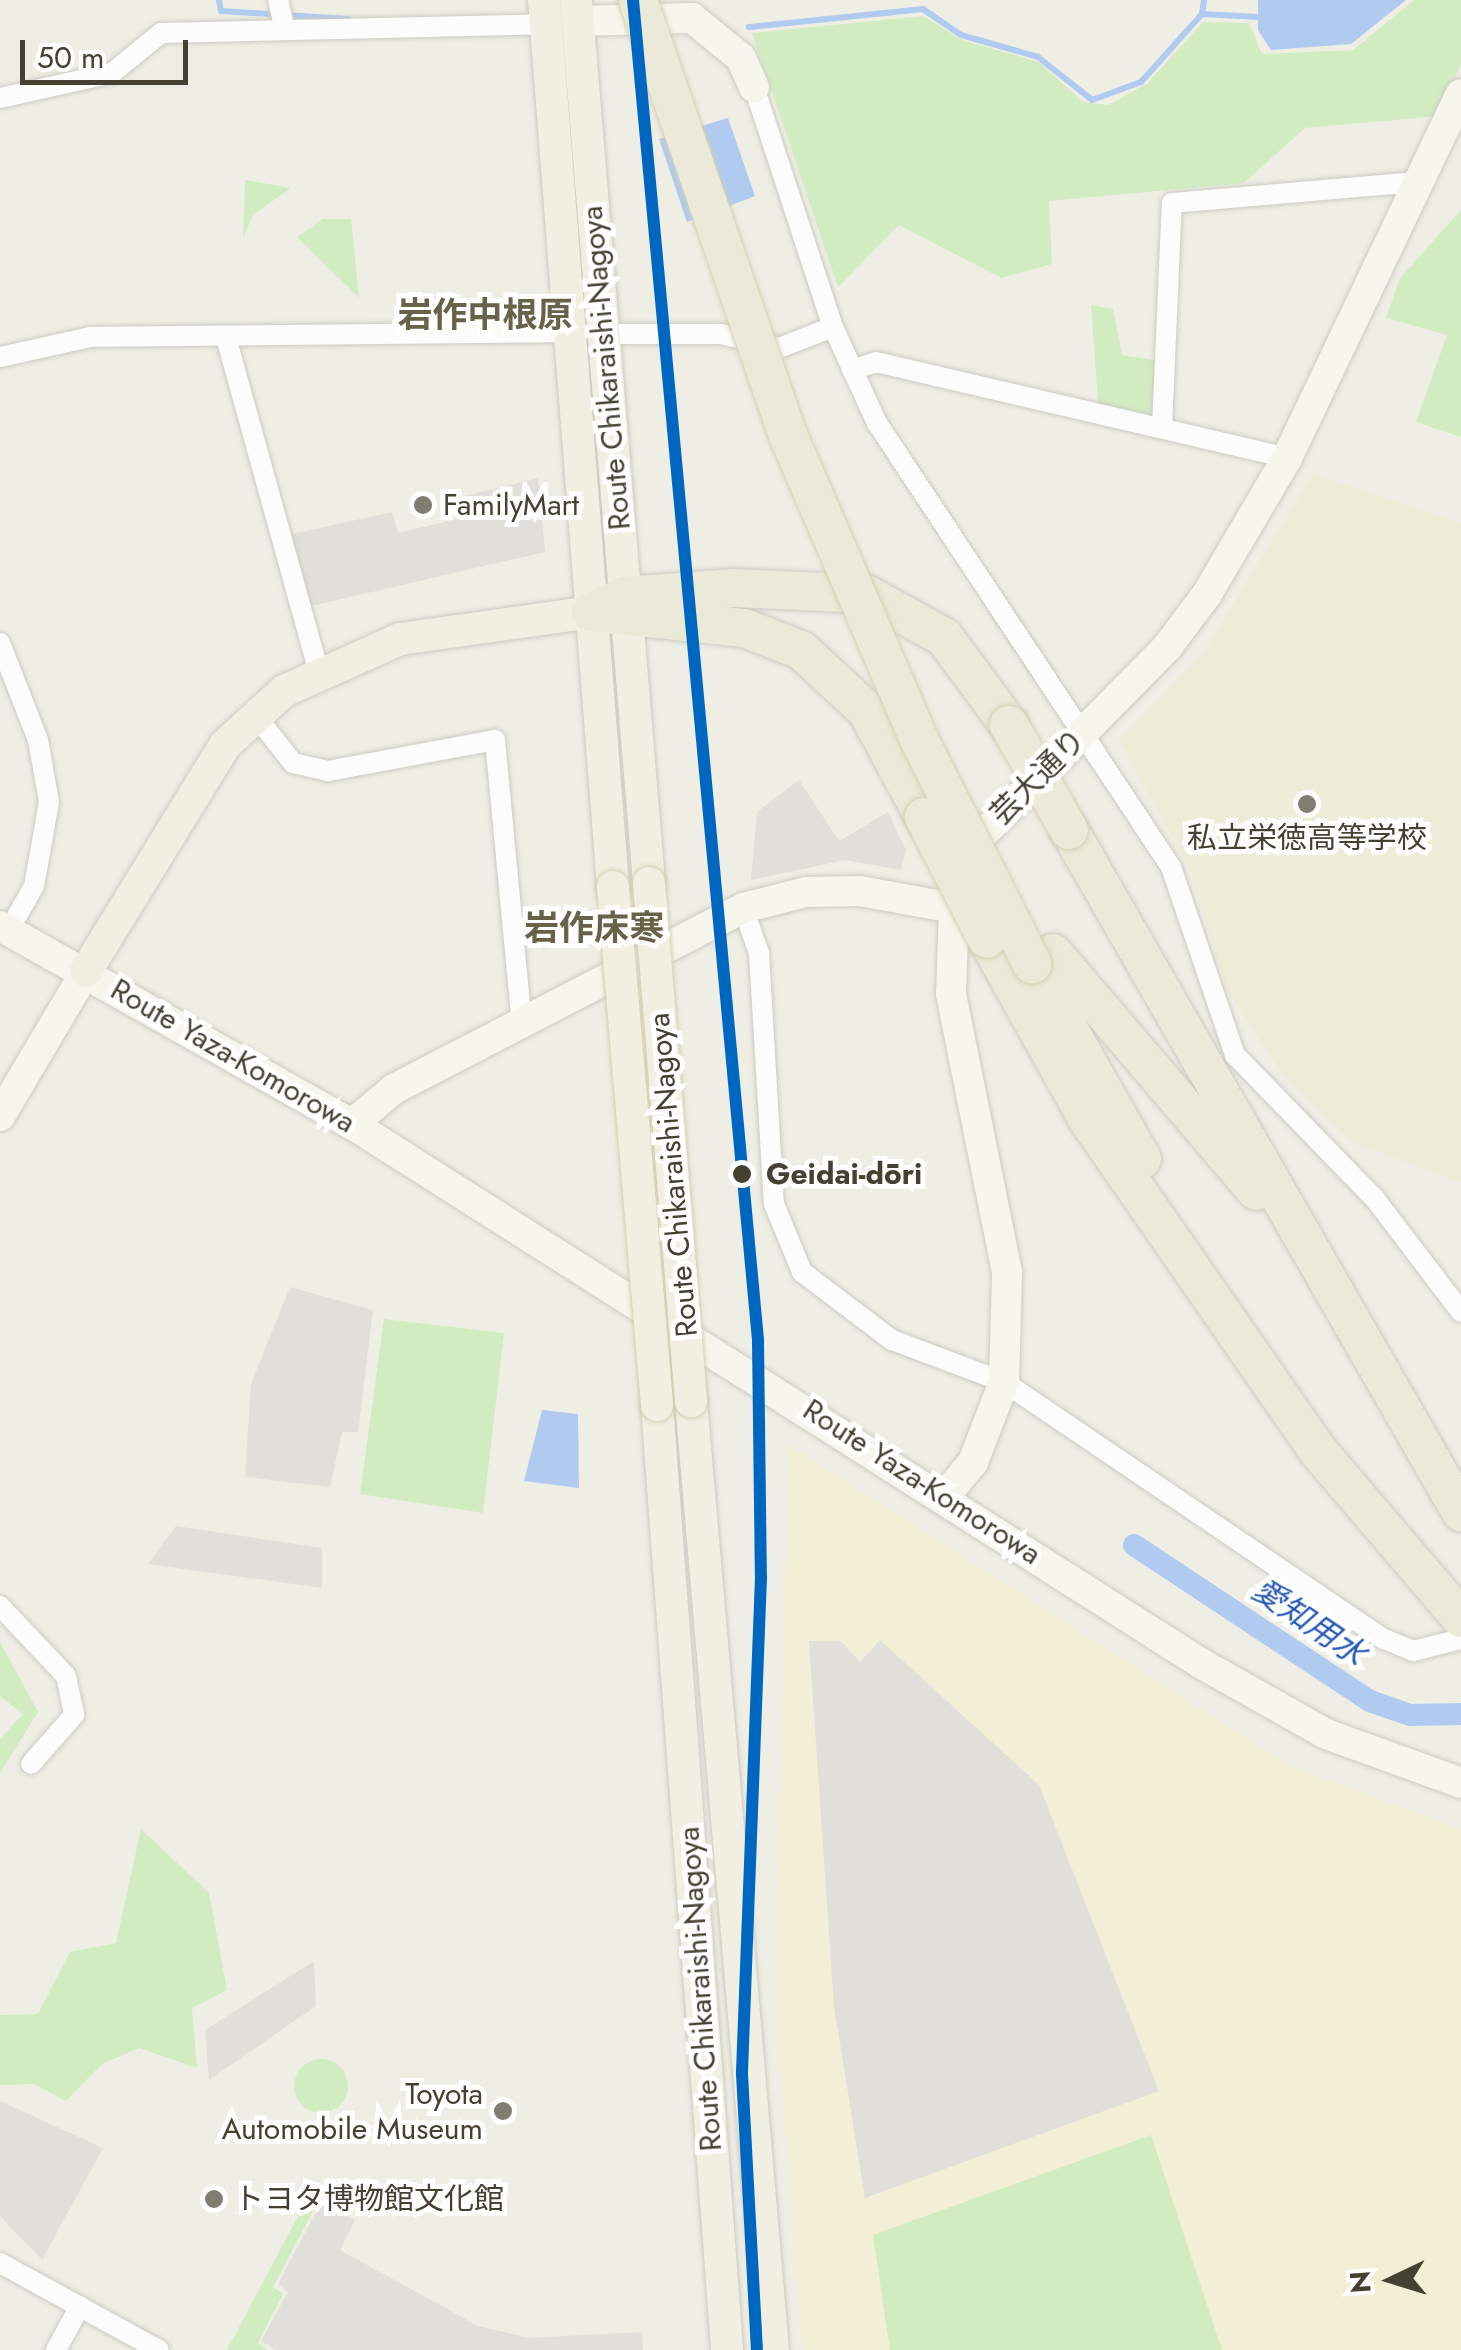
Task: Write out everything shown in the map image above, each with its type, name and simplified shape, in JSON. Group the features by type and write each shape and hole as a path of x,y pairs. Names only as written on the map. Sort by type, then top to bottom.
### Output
{"highway":[{"path":"638,0 788,435 920,741 1043,959 1240,1330"},
{"path":"658,0 740,256 843,521 1043,959 1324,1274"},
{"path":"591,612 771,586 866,594 944,636 1009,725 1461,1512"},
{"path":"626,609 744,628 801,650 867,711 1088,1120 1240,1330 1319,1452 1455,1614"}],"main road":[{"name":"Route Chikaraishi-Nagoya","path":"561,11 568,332 657,1405 727,2350"},
{"name":"Route Chikaraishi-Nagoya","path":"561,11 604,334 702,1544 774,2350"},
{"path":"86,972 225,745 254,715 318,670 438,630 591,612"}],"street":[{"path":"278,0 284,26"},
{"path":"0,98 112,73 160,32 561,11 692,18 741,58 754,87 832,327 852,370 1080,734 1172,866 1235,1055 1374,1199 1461,1312"},
{"name":"芸大通り","path":"946,1495 973,1462 1004,1382 1007,1272 951,994 954,908 978,839 1178,633 1287,458 1415,182 1453,137 1461,94"},
{"path":"1162,428 1172,203 1415,182"},
{"path":"604,334 721,334 779,348 832,327"},
{"path":"0,357 90,337 227,342 568,332"},
{"path":"227,342 318,670"},
{"path":"852,370 876,362 1287,458"},
{"path":"0,644 38,740 49,802 34,886 4,928"},
{"path":"254,715 294,763 328,771 495,740 522,1026"},
{"path":"352,1124 394,1089 744,908 806,892 860,892 954,908"},
{"path":"744,908 759,953 784,1242 802,1272 858,1318 1004,1382 1384,1640 1413,1651 1455,1614"},
{"name":"Route Yaza-Komorowa","path":"4,928 352,1124 1326,1734 1461,1782"},
{"name":"Route Yaza-Komorowa","path":"0,1116 86,972"},
{"path":"667,1544 702,1544"},
{"path":"0,1606 66,1676 72,1702 57,1744 30,1764"},
{"path":"0,2263 159,2350"},
{"path":"56,2350 80,2306"}],"shaded area":[{"name":"私立栄徳高等学校","path":"1313,474 1461,523 1461,1182 1353,1143 1283,1075 1228,993 1189,867 1119,741 1204,652"},
{"path":"538,478 545,552 307,607 292,534 392,512 398,533 457,519 453,499"},
{"path":"799,780 839,841 888,812 906,850 901,870 845,860 751,880 757,812"},
{"path":"290,1287 373,1310 358,1432 342,1432 330,1487 245,1477 251,1384"},
{"path":"788,1444 1290,1766 1461,1829 1461,2350 802,2350 776,2012"},
{"path":"176,1526 322,1548 322,1588 148,1564"},
{"path":"880,1640 1039,1785 1159,2091 865,2198 834,2006 809,1641 841,1641 860,1662"},
{"path":"314,1961 316,2006 209,2080 205,2030"},
{"path":"0,2101 103,2148 42,2260 0,2216"},
{"path":"322,2201 355,2220 340,2250 478,2326 529,2338 642,2332 643,2350 276,2350 261,2341 288,2292 278,2284"}],"green space":[{"path":"1414,0 1461,0 1461,63 1440,116 1305,128 1244,183 1049,201 1052,264 1001,278 899,225 838,287 752,33 923,16 962,40 1039,62 1083,102 1108,105 1148,83 1203,22 1249,23 1262,54 1353,50"},
{"path":"245,180 291,188 253,215 243,238"},
{"path":"1461,210 1461,437 1416,422 1447,335 1386,318 1400,278"},
{"path":"323,219 351,219 359,298 297,237"},
{"path":"1091,305 1113,309 1122,355 1168,362 1162,428 1099,414"},
{"path":"384,1319 504,1333 483,1513 360,1494"},
{"path":"0,1642 38,1712 0,1773 0,1739 23,1714 0,1696"},
{"path":"141,1829 209,1893 227,1990 192,2008 197,2068 139,2048 102,2064 66,2101 34,2084 0,2085 0,2015 38,2014 70,1952 116,1943"},
{"path":"321,2059 340,2067 348,2086 340,2105 321,2113 302,2105 294,2086 302,2067"},
{"path":"1151,2135 1222,2350 890,2350 873,2235"},
{"path":"306,2201 315,2207 273,2287 283,2294 258,2343 268,2350 227,2350"}],"water":[{"path":"1258,0 1406,0 1351,44 1271,50 1258,30"},
{"path":"728,118 755,196 687,222 659,139"},
{"path":"542,1410 578,1414 579,1488 524,1481"}],"waterway":[{"path":"219,0 221,11 348,19"},
{"path":"1202,14 1204,0"},
{"path":"749,27 923,9 961,35 1038,57 1092,100 1141,82 1202,14 1258,17"},
{"name":"愛知用水","path":"1134,1545 1370,1701 1410,1715 1461,1714"}],"transit line":[{"path":"633,0 758,1341 761,1577 742,2074 757,2350"}],"place":[{"name":"FamilyMart","path":"423,505"},
{"name":"私立栄徳高等学校","path":"1307,804"},
{"name":"Geidai-dōri","path":"742,1174"},
{"name":"Toyota Automobile Museum","path":"503,2111"},
{"name":"トヨタ博物館文化館","path":"214,2199"}],"district":[{"name":"岩作中根原","path":"485,315"},
{"name":"岩作床寒","path":"594,928"}]}
